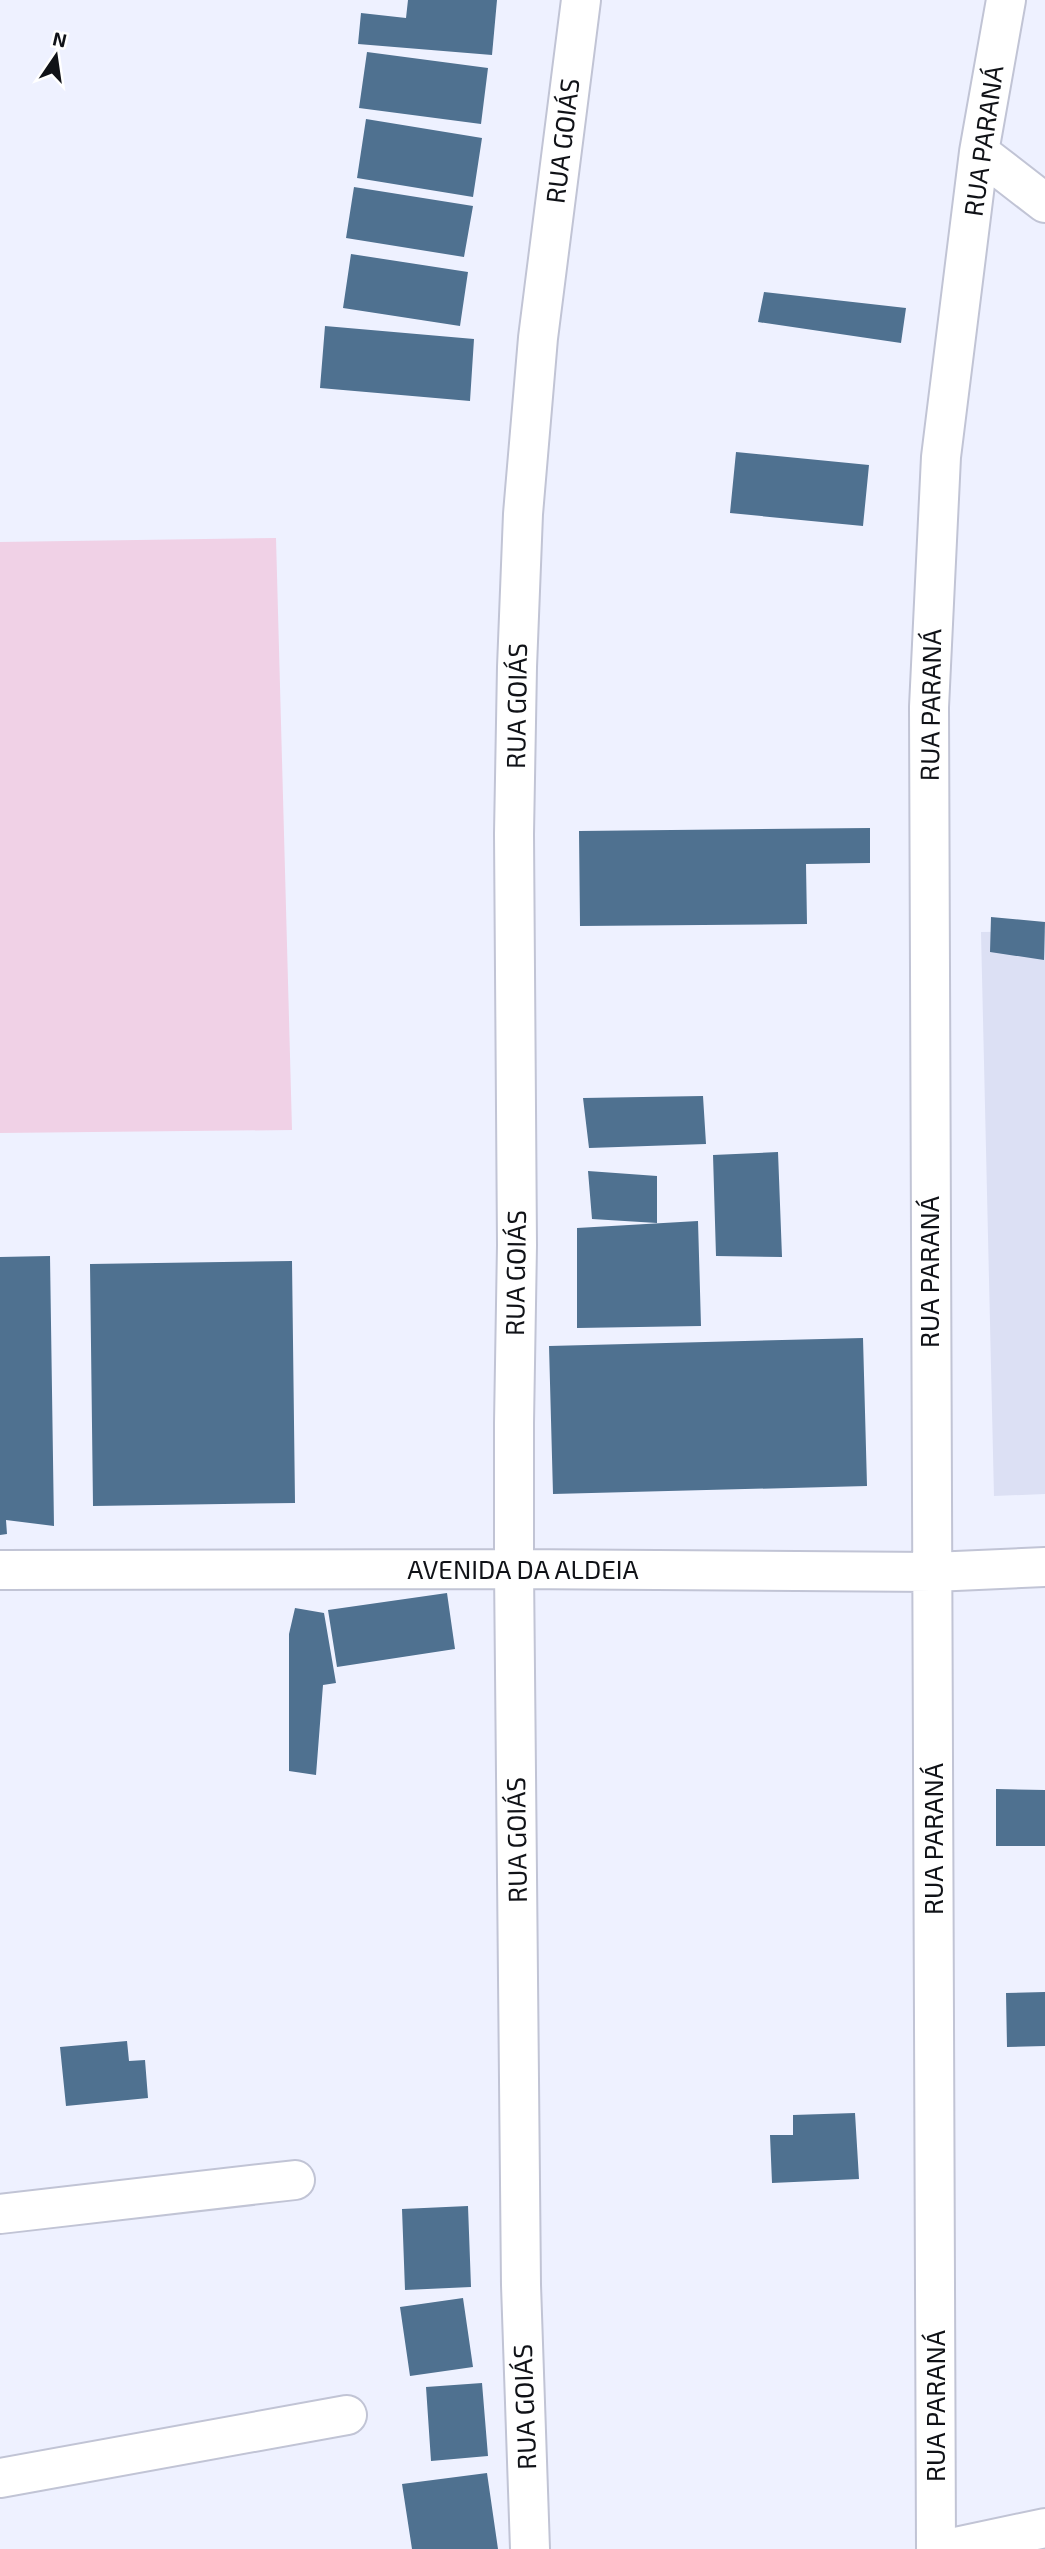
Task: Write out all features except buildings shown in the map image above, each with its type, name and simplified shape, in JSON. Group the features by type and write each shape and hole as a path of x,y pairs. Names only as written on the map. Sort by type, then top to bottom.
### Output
{"street":[{"name":"RUA GOIÁS","path":"530,2549 521,2285 514,1569 517,1245 514,834 523,514 538,338 581,0"},
{"name":"RUA PARANÁ","path":"936,2549 929,707 941,457 979,152 1006,0"},
{"path":"979,152 1045,203"},
{"name":"AVENIDA DA ALDEIA","path":"0,1570 514,1569 933,1572 1045,1567"},
{"path":"0,2214 295,2180"},
{"path":"0,2478 347,2415"},
{"path":"946,2549 1045,2528"}],"shaded area":[{"path":"276,538 292,1130 0,1133 0,542"},
{"path":"1045,931 1045,1494 994,1496 981,932"}]}
